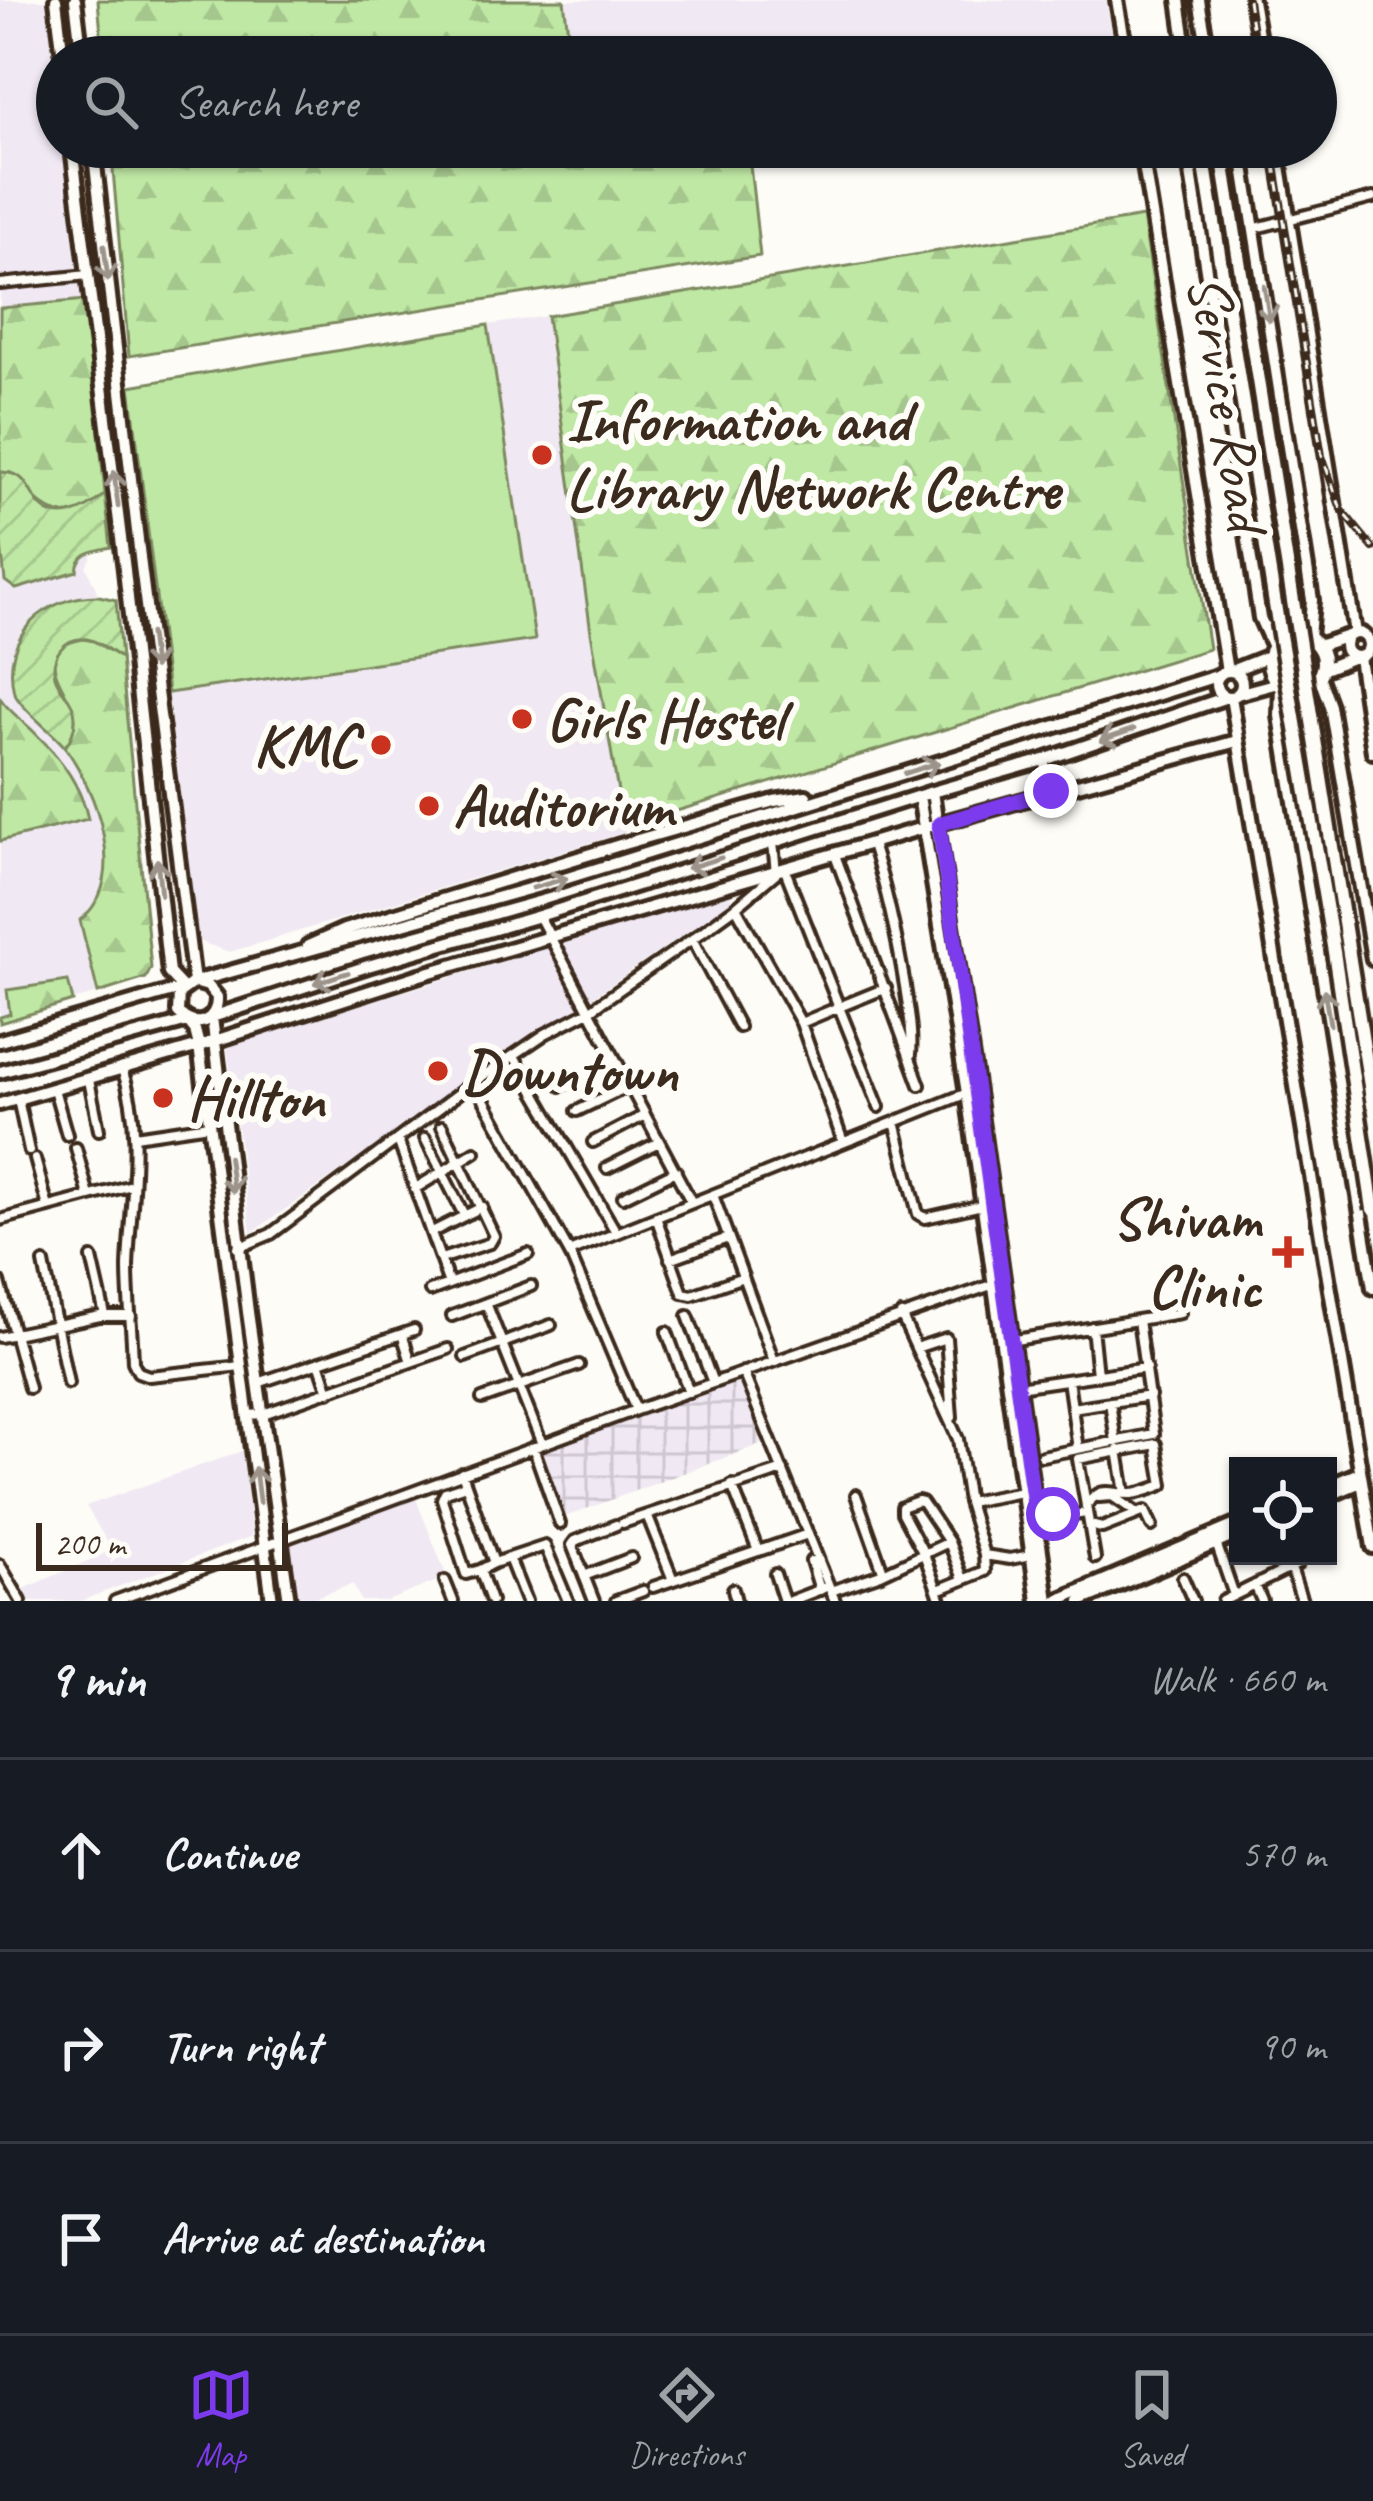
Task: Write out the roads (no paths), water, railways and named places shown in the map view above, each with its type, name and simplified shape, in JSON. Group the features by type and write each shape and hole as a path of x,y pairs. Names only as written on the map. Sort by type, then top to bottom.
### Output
{"main road":[{"path":"1205,168 1373,1209"},
{"path":"1225,168 1373,1105"},
{"path":"1291,635 1313,642 1323,661 1321,673 1301,689 1280,684 1269,670 1271,652 1291,635"}],"street":[{"path":"56,0 60,36"},
{"path":"75,0 79,36"},
{"path":"1118,0 1124,36"},
{"path":"1179,0 1185,36"},
{"path":"1199,0 1205,36"},
{"path":"1252,0 1258,36"},
{"path":"75,168 169,973 189,985 208,986 218,1004 212,1017 289,1601"},
{"path":"95,168 189,985"},
{"name":"Service Road","path":"1144,168 1226,672"},
{"path":"0,1041 561,880 1226,672 1271,652 1260,618 1190,168"},
{"path":"1245,168 1312,600 1313,642 1359,633"},
{"path":"1280,168 1359,633 1369,641 1363,654 1373,752"},
{"path":"1256,228 1373,198"},
{"path":"0,284 90,275"},
{"path":"125,570 141,566"},
{"path":"1359,633 1345,649 1363,654"},
{"path":"1363,654 1321,673 1373,959"},
{"path":"1226,672 1216,686 1220,694 1232,696"},
{"path":"1226,672 1238,675 1242,683 1232,696 1237,742 1372,1538"},
{"path":"0,1072 188,1022 201,1023 245,1004 1280,684 1280,716 1373,1288"},
{"path":"0,1104 933,825 1237,742"},
{"path":"1044,760 1051,791"},
{"path":"926,794 972,1091 1038,1601"},
{"path":"773,842 780,872 879,1107"},
{"path":"872,844 896,929 911,1056"},
{"path":"835,855 920,1085"},
{"path":"225,1249 271,1234 474,1082 589,1011 780,872"},
{"path":"736,907 801,1023 843,1142"},
{"path":"539,916 692,1203"},
{"path":"692,939 739,1027"},
{"path":"189,985 178,993 176,1006 195,1030 199,1046 272,1601"},
{"path":"801,1023 886,988"},
{"path":"514,1055 616,1232"},
{"path":"562,1086 614,1058"},
{"path":"122,1070 133,1107 135,1136 128,1266 133,1362 138,1372 149,1376 241,1366"},
{"path":"89,1080 99,1130"},
{"path":"474,1082 568,1252 636,1409"},
{"path":"578,1111 629,1086"},
{"path":"54,1089 67,1135"},
{"path":"568,1252 972,1091"},
{"path":"972,1091 982,1205 998,1282"},
{"path":"18,1100 48,1207"},
{"path":"593,1142 644,1114"},
{"path":"895,1121 918,1214 925,1218 982,1205"},
{"path":"135,1136 209,1126"},
{"path":"441,1258 493,1240 442,1126"},
{"path":"424,1138 464,1215"},
{"path":"398,1140 449,1284"},
{"path":"607,1168 659,1142"},
{"path":"76,1148 88,1196"},
{"path":"416,1188 475,1152"},
{"path":"623,1197 676,1171"},
{"path":"0,1203 2,1219 132,1185"},
{"path":"712,1195 774,1360"},
{"path":"432,1232 482,1207"},
{"path":"656,1217 687,1295 743,1277"},
{"path":"670,1259 728,1238"},
{"path":"430,1291 528,1255"},
{"path":"92,1258 105,1315"},
{"path":"44,1263 68,1383"},
{"path":"0,1282 29,1388"},
{"path":"115,1601 998,1282"},
{"path":"452,1316 531,1286"},
{"path":"486,1304 519,1386 560,1524"},
{"path":"1006,1341 1180,1313"},
{"path":"0,1337 105,1315 130,1316"},
{"path":"901,1315 953,1425 985,1571 963,1579 940,1596 902,1513 904,1505 922,1502 949,1543 963,1579"},
{"path":"688,1316 713,1383"},
{"path":"1095,1558 1078,1459 1154,1434 1138,1320"},
{"path":"465,1357 551,1325"},
{"path":"1092,1328 1097,1376"},
{"path":"259,1383 414,1330"},
{"path":"667,1333 689,1392"},
{"path":"402,1334 411,1362"},
{"path":"916,1348 946,1338 953,1425"},
{"path":"1006,1341 1042,1520 1052,1601 1229,1536"},
{"path":"248,1415 263,1414 448,1349"},
{"path":"319,1362 329,1392"},
{"path":"482,1399 579,1365"},
{"path":"1018,1387 1146,1368"},
{"path":"743,1372 829,1592"},
{"path":"1068,1380 1078,1449"},
{"path":"1072,1408 1150,1396"},
{"path":"1110,1402 1125,1493"},
{"path":"1042,1456 1153,1443 1158,1447 1163,1485 1133,1494 1114,1489 1093,1495 1088,1506"},
{"path":"594,1601 573,1543 784,1470"},
{"path":"462,1473 494,1563"},
{"path":"1337,1484 1360,1478"},
{"path":"1337,1491 1360,1478"},
{"path":"466,1485 446,1492 442,1499 466,1574 545,1546 568,1601"},
{"path":"732,1485 758,1551"},
{"path":"968,1502 1022,1492"},
{"path":"856,1495 883,1571"},
{"path":"1042,1520 1112,1496 1137,1513"},
{"path":"1089,1525 1102,1528 1147,1512 1152,1526"},
{"path":"647,1515 673,1580"},
{"path":"1081,1601 1229,1530"},
{"path":"616,1601 808,1534"},
{"path":"1214,1539 1234,1595"},
{"path":"776,1574 787,1601 829,1592 949,1543"},
{"path":"985,1555 1031,1556"},
{"path":"509,1558 526,1601"},
{"path":"584,1576 631,1558"},
{"path":"811,1562 829,1592"},
{"path":"0,1565 21,1601"},
{"path":"1223,1601 1296,1565"},
{"path":"1290,1568 1302,1601"},
{"path":"479,1570 491,1601"},
{"path":"1183,1578 1193,1601"},
{"path":"445,1581 453,1601"},
{"path":"1255,1585 1262,1601"},
{"path":"733,1589 736,1601"}],"railway":[{"path":"1248,0 1254,36"},
{"path":"1275,168 1322,456 1341,509 1373,548"}],"place":[{"name":"Information and Library Network Centre","path":"542,455"},
{"name":"Girls Hostel","path":"522,719"},
{"name":"KMC","path":"381,745"},
{"name":"Auditorium","path":"429,806"},
{"name":"Downtown","path":"438,1071"},
{"name":"Hillton","path":"163,1098"},
{"name":"Shivam Clinic","path":"1288,1252"}]}
